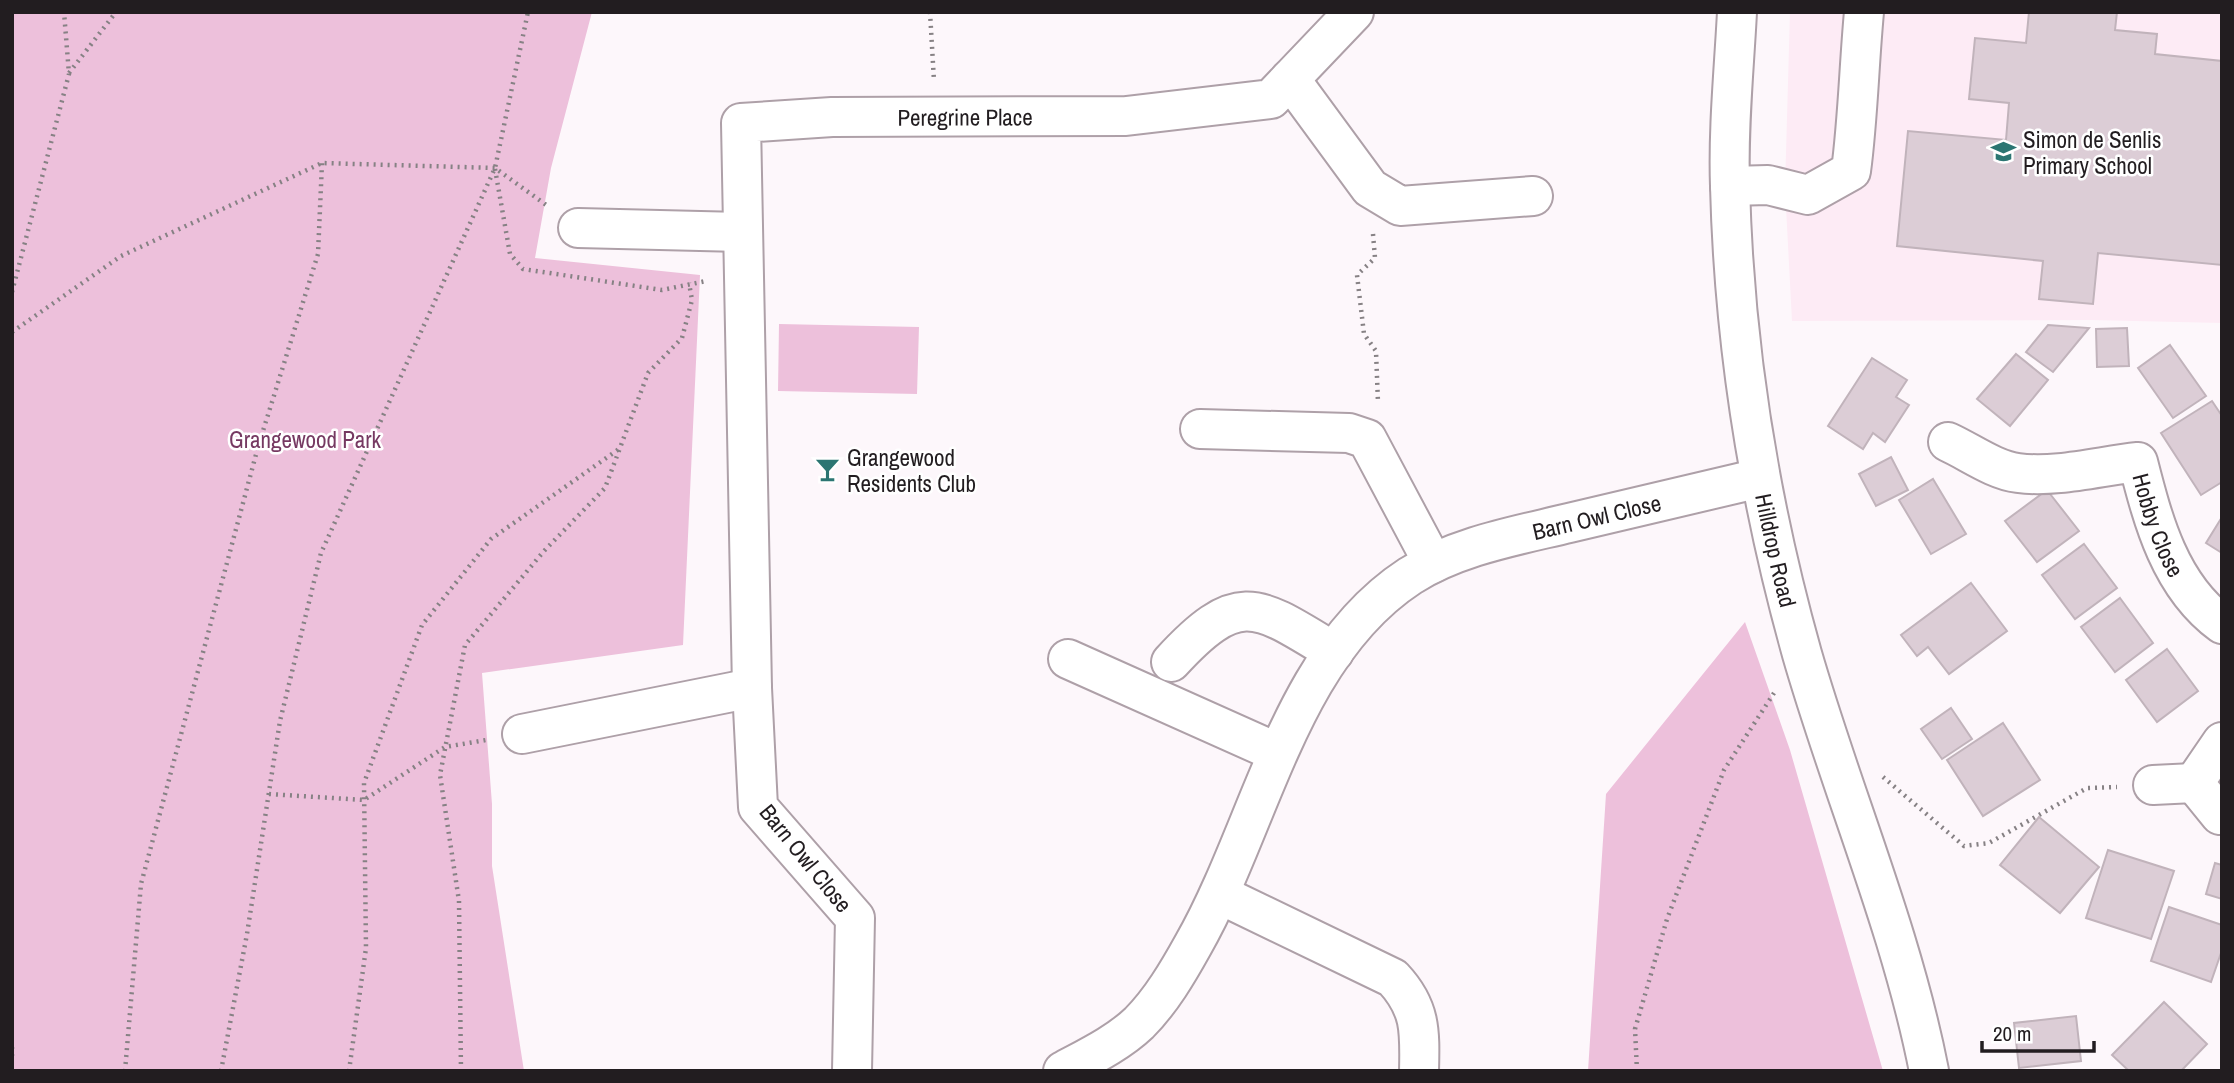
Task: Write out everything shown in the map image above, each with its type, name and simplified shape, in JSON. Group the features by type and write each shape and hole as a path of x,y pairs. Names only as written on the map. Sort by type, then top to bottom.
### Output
{"street":[{"name":"Peregrine Place","path":"741,232 741,123 832,117 1126,116 1271,99 1354,12"},
{"name":"Hilldrop Road","path":"1737,12 1730,186 1745,397 1760,478 1802,651 1887,914 1929,1071"},
{"path":"1730,186 1768,185 1808,195 1851,171 1857,130 1856,102 1864,12"},
{"path":"1290,79 1370,188 1399,206 1533,196"},
{"path":"578,228 741,232"},
{"name":"Barn Owl Close","path":"741,232 752,688 758,807 855,918 852,1071"},
{"path":"1200,429 1349,433 1367,439 1433,563"},
{"name":"Hobby Close","path":"1948,442 2000,468 2018,473 2138,461 2149,508 2175,570 2203,610 2222,624"},
{"name":"Barn Owl Close","path":"1063,1071 1093,1055 1139,1023 1176,976 1221,895 1276,752 1334,652 1354,623 1376,601 1433,563 1483,544 1760,478"},
{"path":"1171,662 1197,634 1219,618 1248,610 1274,616 1334,652"},
{"path":"1068,659 1276,752"},
{"path":"522,734 752,688"},
{"path":"2194,783 2222,742"},
{"path":"2153,785 2194,783"},
{"path":"2194,783 2220,815"},
{"path":"1221,895 1393,978 1411,997 1420,1036 1419,1071"}],"path":[{"path":"12,292 69,74 64,12"},
{"path":"69,74 116,12"},
{"path":"221,1071 247,934 280,721 321,553 495,168 528,12"},
{"path":"930,12 936,117"},
{"path":"125,1071 141,884 258,447 318,254 322,163"},
{"path":"12,332 121,256 322,163 495,168 578,228"},
{"path":"1367,439 1378,419 1376,351 1364,334 1357,275 1375,258 1371,212 1382,195"},
{"path":"461,1071 459,901 440,775 466,645 544,551 605,488 648,373 682,338 692,300 689,283"},
{"path":"349,1071 366,948 364,783 422,625 491,538 620,448"},
{"path":"1637,1071 1635,1029 1642,1004 1667,919 1724,770 1802,651"},
{"path":"269,794 364,800 445,747 522,734"},
{"path":"1873,768 1964,846 1989,843 2087,788 2153,785"},
{"path":"12,1047 12,1060"}],"shaded area":[{"name":"Simon de Senlis Primary School","path":"1790,12 2222,12 2222,323 2091,320 1792,321 1785,188"}],"green space":[{"name":"Grangewood Park","path":"12,12 592,12 551,168 535,258 700,275 683,645 482,673 492,804 492,866 524,1071 12,1071"},
{"path":"779,324 919,327 917,394 778,391"},
{"path":"1745,622 1790,750 1883,1071 1588,1071 1606,794"}],"building":[{"name":"Simon de Senlis Primary School","path":"2029,12 2117,12 2115,30 2157,34 2155,54 2222,61 2222,265 2098,253 2093,304 2039,299 2043,261 1897,246 1908,131 2006,140 2009,103 1969,99 1975,38 2026,43"},
{"path":"2048,325 2089,328 2053,372 2026,352"},
{"path":"2127,328 2129,366 2097,367 2096,329"},
{"path":"2170,345 2206,396 2173,418 2138,368"},
{"path":"2016,354 2048,380 2010,426 1977,399"},
{"path":"1872,358 1907,380 1896,397 1909,405 1885,442 1873,433 1863,449 1828,426"},
{"path":"2212,401 2222,416 2222,482 2201,495 2161,433"},
{"path":"1891,457 1908,490 1876,506 1859,474"},
{"path":"1933,479 1966,534 1931,554 1899,500"},
{"path":"2047,490 2079,531 2037,562 2005,521"},
{"path":"2222,517 2222,553 2206,543"},
{"path":"2084,544 2117,588 2075,619 2042,575"},
{"path":"1971,583 2007,631 1949,674 1928,647 1917,656 1901,635"},
{"path":"2120,598 2153,643 2115,672 2081,627"},
{"path":"2167,649 2198,691 2157,722 2126,680"},
{"path":"1951,708 1972,739 1942,759 1921,729"},
{"path":"2003,723 2040,780 1983,816 1947,760"},
{"path":"2039,817 2099,867 2060,913 2000,865"},
{"path":"2108,850 2174,871 2151,939 2086,918"},
{"path":"2215,863 2222,865 2222,899 2206,894"},
{"path":"2169,907 2222,925 2222,950 2211,982 2151,961"},
{"path":"2164,1002 2207,1044 2181,1071 2129,1071 2112,1055"},
{"path":"2076,1016 2081,1061 2019,1068 2014,1023"}],"place":[{"name":"Simon de Senlis Primary School","path":"2003,152"},
{"name":"Grangewood Residents Club","path":"827,470"}]}
